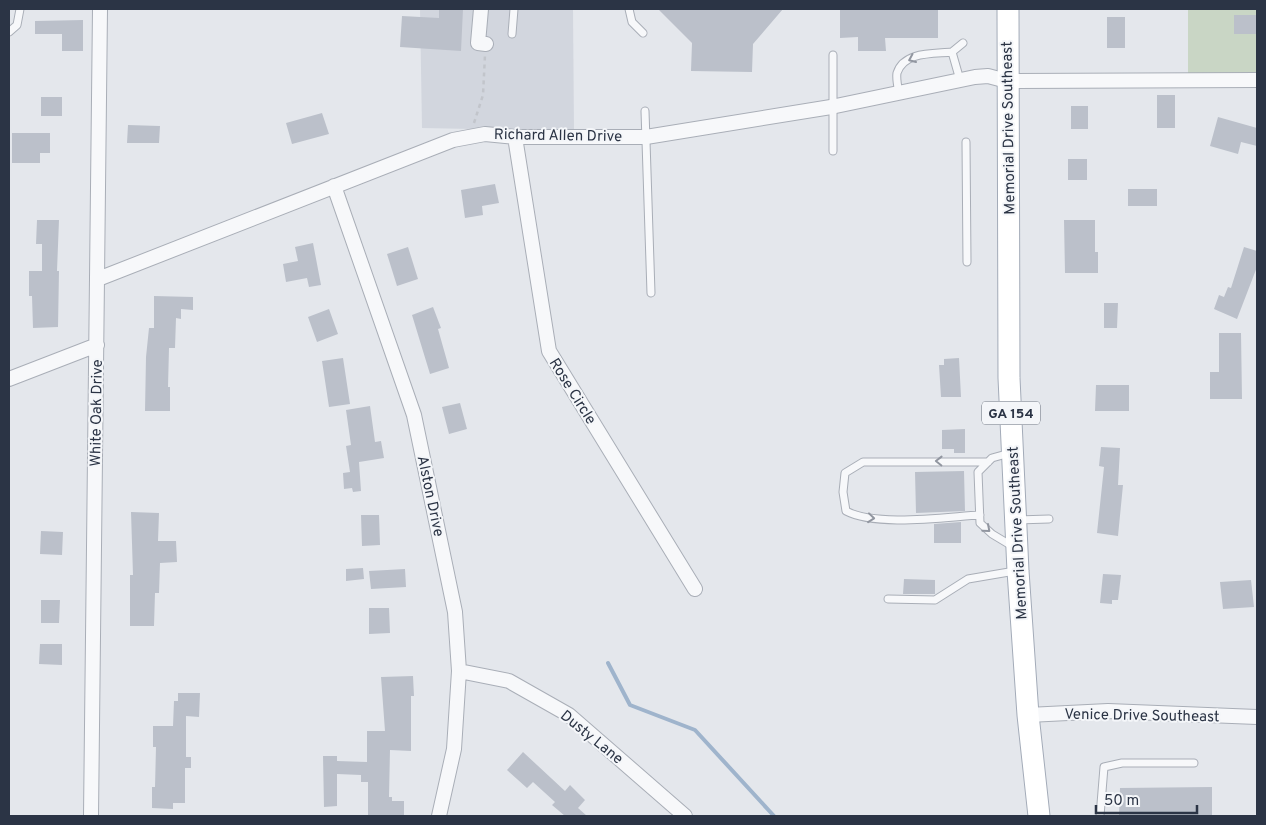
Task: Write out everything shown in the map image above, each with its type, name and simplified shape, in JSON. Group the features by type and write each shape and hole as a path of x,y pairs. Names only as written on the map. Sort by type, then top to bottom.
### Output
{"main road":[{"name":"Memorial Drive Southeast","path":"1008,9 1009,378 1016,549 1028,715 1039,816"}],"street":[{"name":"White Oak Drive","path":"91,816 100,9"},
{"path":"481,9 478,44 486,44"},
{"name":"Richard Allen Drive","path":"98,279 453,140 462,140 485,134 515,137 646,137 831,107 988,76 1007,81 1257,80"},
{"name":"Rose Circle","path":"515,137 549,351 695,589"},
{"name":"Alston Drive","path":"334,186 414,415 455,612 458,671 454,749 439,816"},
{"path":"9,380 97,345"},
{"name":"Dusty Lane","path":"458,671 509,681 569,715 685,816"},
{"name":"Venice Drive Southeast","path":"1028,715 1108,711 1257,717"}],"lane":[{"path":"9,32 17,25 20,9"},
{"path":"512,34 514,9"},
{"path":"629,9 632,22 643,33"},
{"path":"899,93 897,74 906,60 916,56 952,52 963,42"},
{"path":"952,52 960,80"},
{"path":"833,55 831,107 833,151"},
{"path":"645,111 651,293"},
{"path":"966,142 968,262"},
{"path":"1012,452 992,458 978,472 980,523 992,534 1016,549"},
{"path":"980,515 892,519 856,516 846,511 842,482 845,473 863,462 988,462"},
{"path":"1015,520 1049,519"},
{"path":"888,599 935,600 968,579 1018,571"},
{"path":"1100,816 1104,767 1122,763 1194,764"}],"path":[{"path":"462,140 473,126 483,95 486,44"}],"shaded area":[{"path":"420,9 573,9 574,131 422,128"}],"green space":[{"path":"1188,9 1257,9 1257,81 1188,81"}],"building":[{"path":"439,9 463,9 461,51 400,47 402,16 439,18"},
{"path":"658,9 783,9 753,44 752,72 691,71 692,43"},
{"path":"840,9 938,9 938,38 885,38 886,51 858,51 858,37 840,38"},
{"path":"1234,15 1257,15 1257,34 1234,34"},
{"path":"1107,17 1125,17 1125,48 1107,48"},
{"path":"83,20 83,51 62,51 62,34 35,34 35,21"},
{"path":"1157,95 1175,95 1175,128 1157,128"},
{"path":"41,97 62,97 62,116 41,116"},
{"path":"1071,106 1088,106 1088,129 1071,129"},
{"path":"322,113 329,134 292,144 286,123"},
{"path":"1218,117 1257,128 1257,146 1241,142 1238,154 1210,146"},
{"path":"128,125 160,126 159,143 127,143"},
{"path":"12,133 50,133 50,153 40,153 40,163 12,163"},
{"path":"1068,159 1087,159 1087,180 1068,180"},
{"path":"495,184 499,203 482,206 483,215 465,218 461,190"},
{"path":"1128,189 1157,189 1157,206 1128,206"},
{"path":"37,220 59,220 57,271 59,271 58,327 33,328 32,296 29,296 29,271 42,271 42,244 36,244"},
{"path":"1064,220 1095,220 1095,252 1098,252 1098,273 1065,273"},
{"path":"313,243 321,285 309,287 307,278 286,282 283,264 298,261 295,247"},
{"path":"408,247 418,279 397,286 387,254"},
{"path":"1244,247 1257,251 1257,267 1237,319 1214,309 1219,295 1224,297 1228,287 1231,288"},
{"path":"154,296 193,297 193,310 181,309 181,319 176,318 175,348 169,348 168,387 170,387 170,411 145,411 146,357 149,328 154,328"},
{"path":"1104,303 1118,303 1117,328 1104,328"},
{"path":"433,307 441,328 438,329 449,368 430,374 412,315"},
{"path":"329,309 338,334 317,342 308,317"},
{"path":"1219,333 1241,333 1242,399 1210,399 1210,372 1219,372"},
{"path":"343,358 350,404 329,407 322,361"},
{"path":"959,358 961,397 941,397 939,365 944,365 944,359"},
{"path":"1096,385 1129,385 1129,411 1095,411"},
{"path":"460,403 467,429 449,434 442,407"},
{"path":"370,406 375,442 381,441 384,458 359,462 361,491 353,492 352,488 344,489 343,473 350,472 346,446 351,445 346,410"},
{"path":"965,429 965,453 954,453 954,449 942,449 942,430"},
{"path":"1101,447 1120,448 1118,485 1123,485 1118,536 1097,533 1104,467 1099,466"},
{"path":"964,471 965,511 916,513 915,472"},
{"path":"131,512 159,513 158,541 176,541 177,562 160,563 159,593 155,593 154,626 130,626 130,575 133,575"},
{"path":"361,515 379,515 380,545 362,546"},
{"path":"961,522 961,543 934,543 934,524"},
{"path":"41,531 63,532 62,555 40,554"},
{"path":"363,568 364,579 346,581 346,569"},
{"path":"405,569 406,587 371,589 369,571"},
{"path":"1103,574 1121,575 1118,600 1112,600 1112,604 1100,603"},
{"path":"904,579 935,580 935,594 903,594"},
{"path":"1251,580 1254,607 1223,609 1220,582"},
{"path":"41,600 60,600 59,623 41,623"},
{"path":"369,608 389,608 390,633 369,634"},
{"path":"40,644 62,644 62,665 39,664"},
{"path":"413,676 414,696 411,696 411,751 390,750 389,797 392,797 392,801 404,801 404,816 368,815 368,782 361,782 361,775 337,774 337,806 324,807 323,756 337,756 337,761 367,762 367,731 385,731 381,677"},
{"path":"178,693 200,693 199,717 186,716 186,757 191,757 191,768 185,768 185,803 173,803 173,809 152,808 152,787 155,787 156,747 153,747 153,726 173,726 174,701 178,701"},
{"path":"523,752 565,791 570,785 585,800 578,808 587,816 565,816 552,805 555,802 533,782 527,788 507,770"},
{"path":"1212,787 1212,816 1119,816 1120,788"}],"waterway":[{"path":"608,663 630,705 695,730 774,816"}]}
